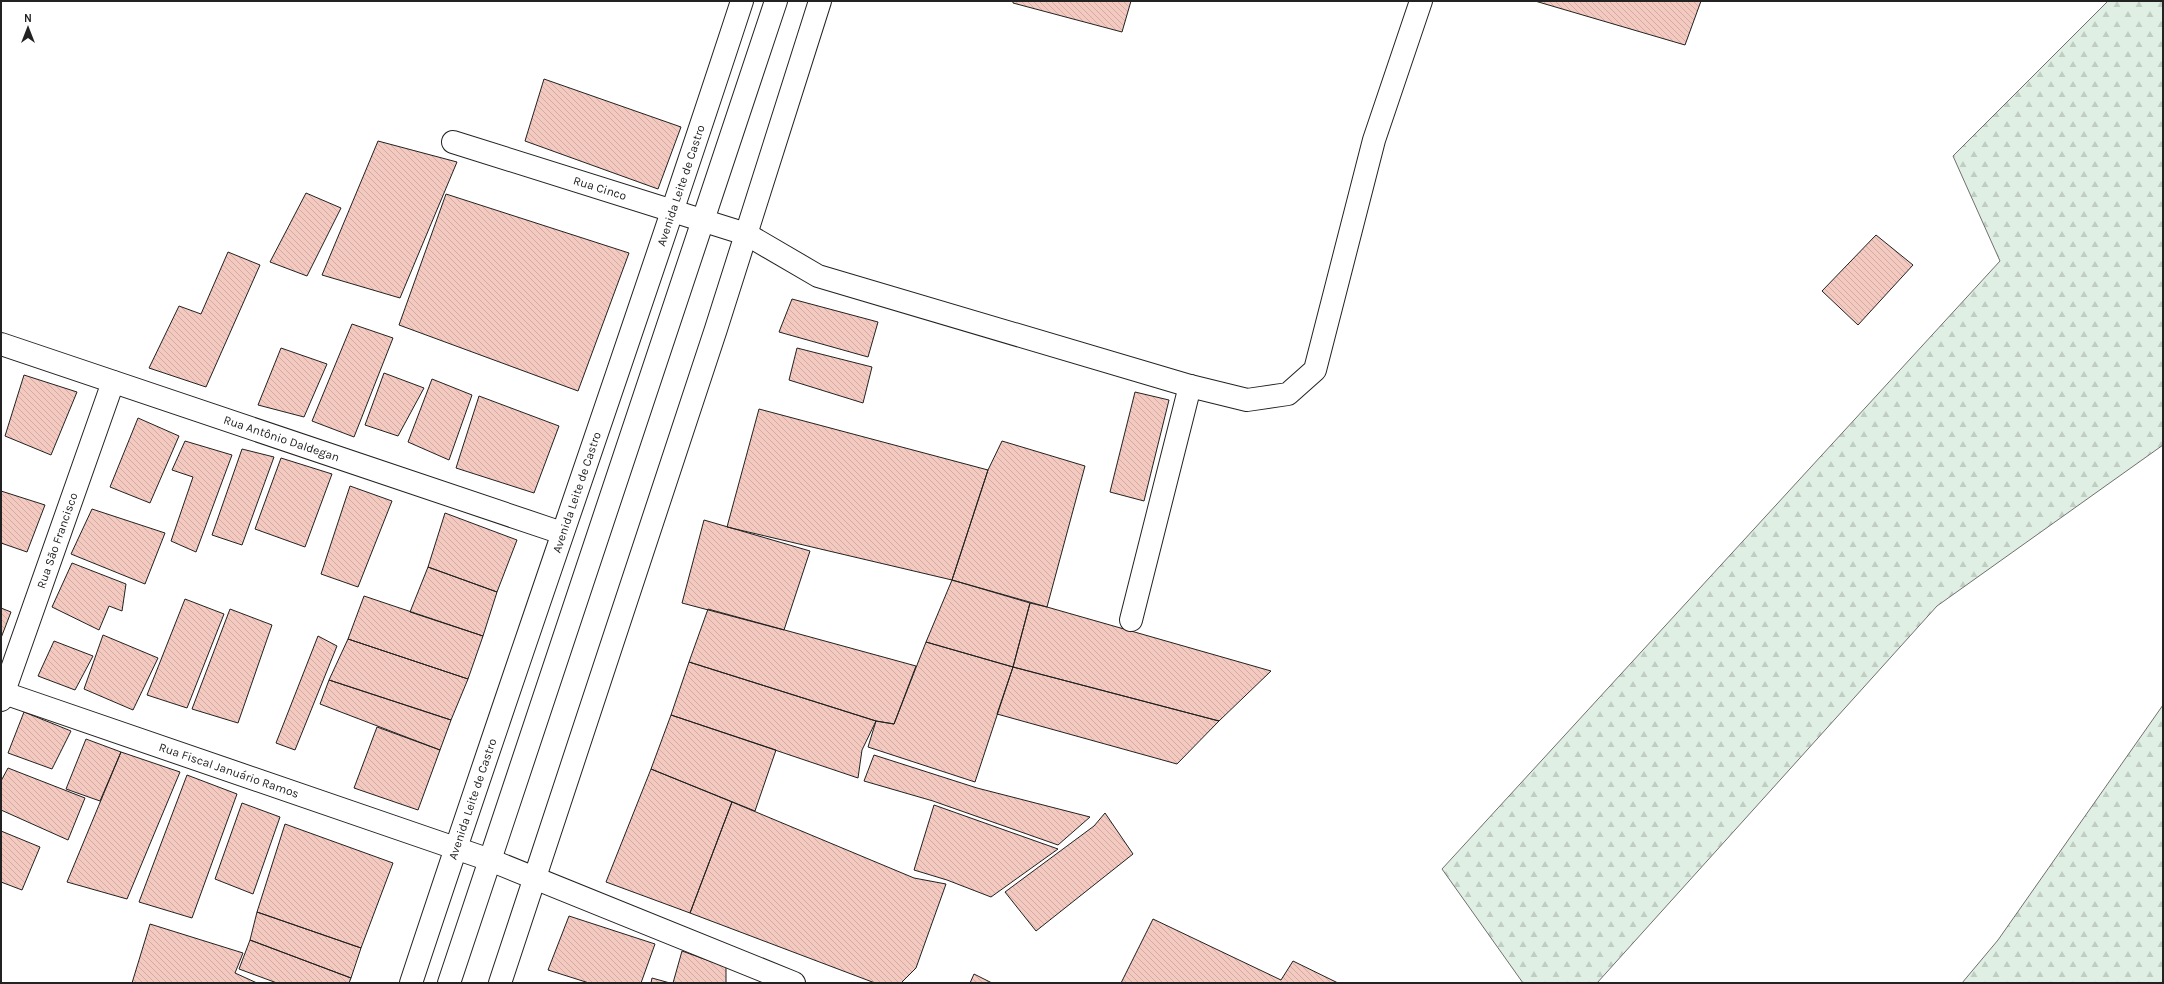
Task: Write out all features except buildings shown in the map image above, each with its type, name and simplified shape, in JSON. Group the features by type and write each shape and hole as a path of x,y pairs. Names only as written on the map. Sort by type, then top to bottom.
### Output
{"main road":[{"name":"Avenida Leite de Castro","path":"411,983 562,533 673,211 742,1"},
{"path":"449,983 776,1"},
{"path":"500,983 746,234 820,1"},
{"name":"Rua Cinco","path":"453,142 673,211 702,222 746,234 818,276 1190,386 1247,400 1288,394 1315,370 1374,140 1421,1"},
{"name":"Rua Antônio Daldegan","path":"1,344 562,533"},
{"name":"Rua São Francisco","path":"2,695 113,382"},
{"path":"1130,620 1190,386"},
{"name":"Rua Fiscal Januário Ramos","path":"2,695 490,860 794,983"}],"green space":[{"path":"2108,1 2163,1 2163,445 1937,606 1597,983 1523,983 1442,869 2000,261 1953,156"},
{"path":"2163,705 2163,983 1962,983 1998,940"}]}
